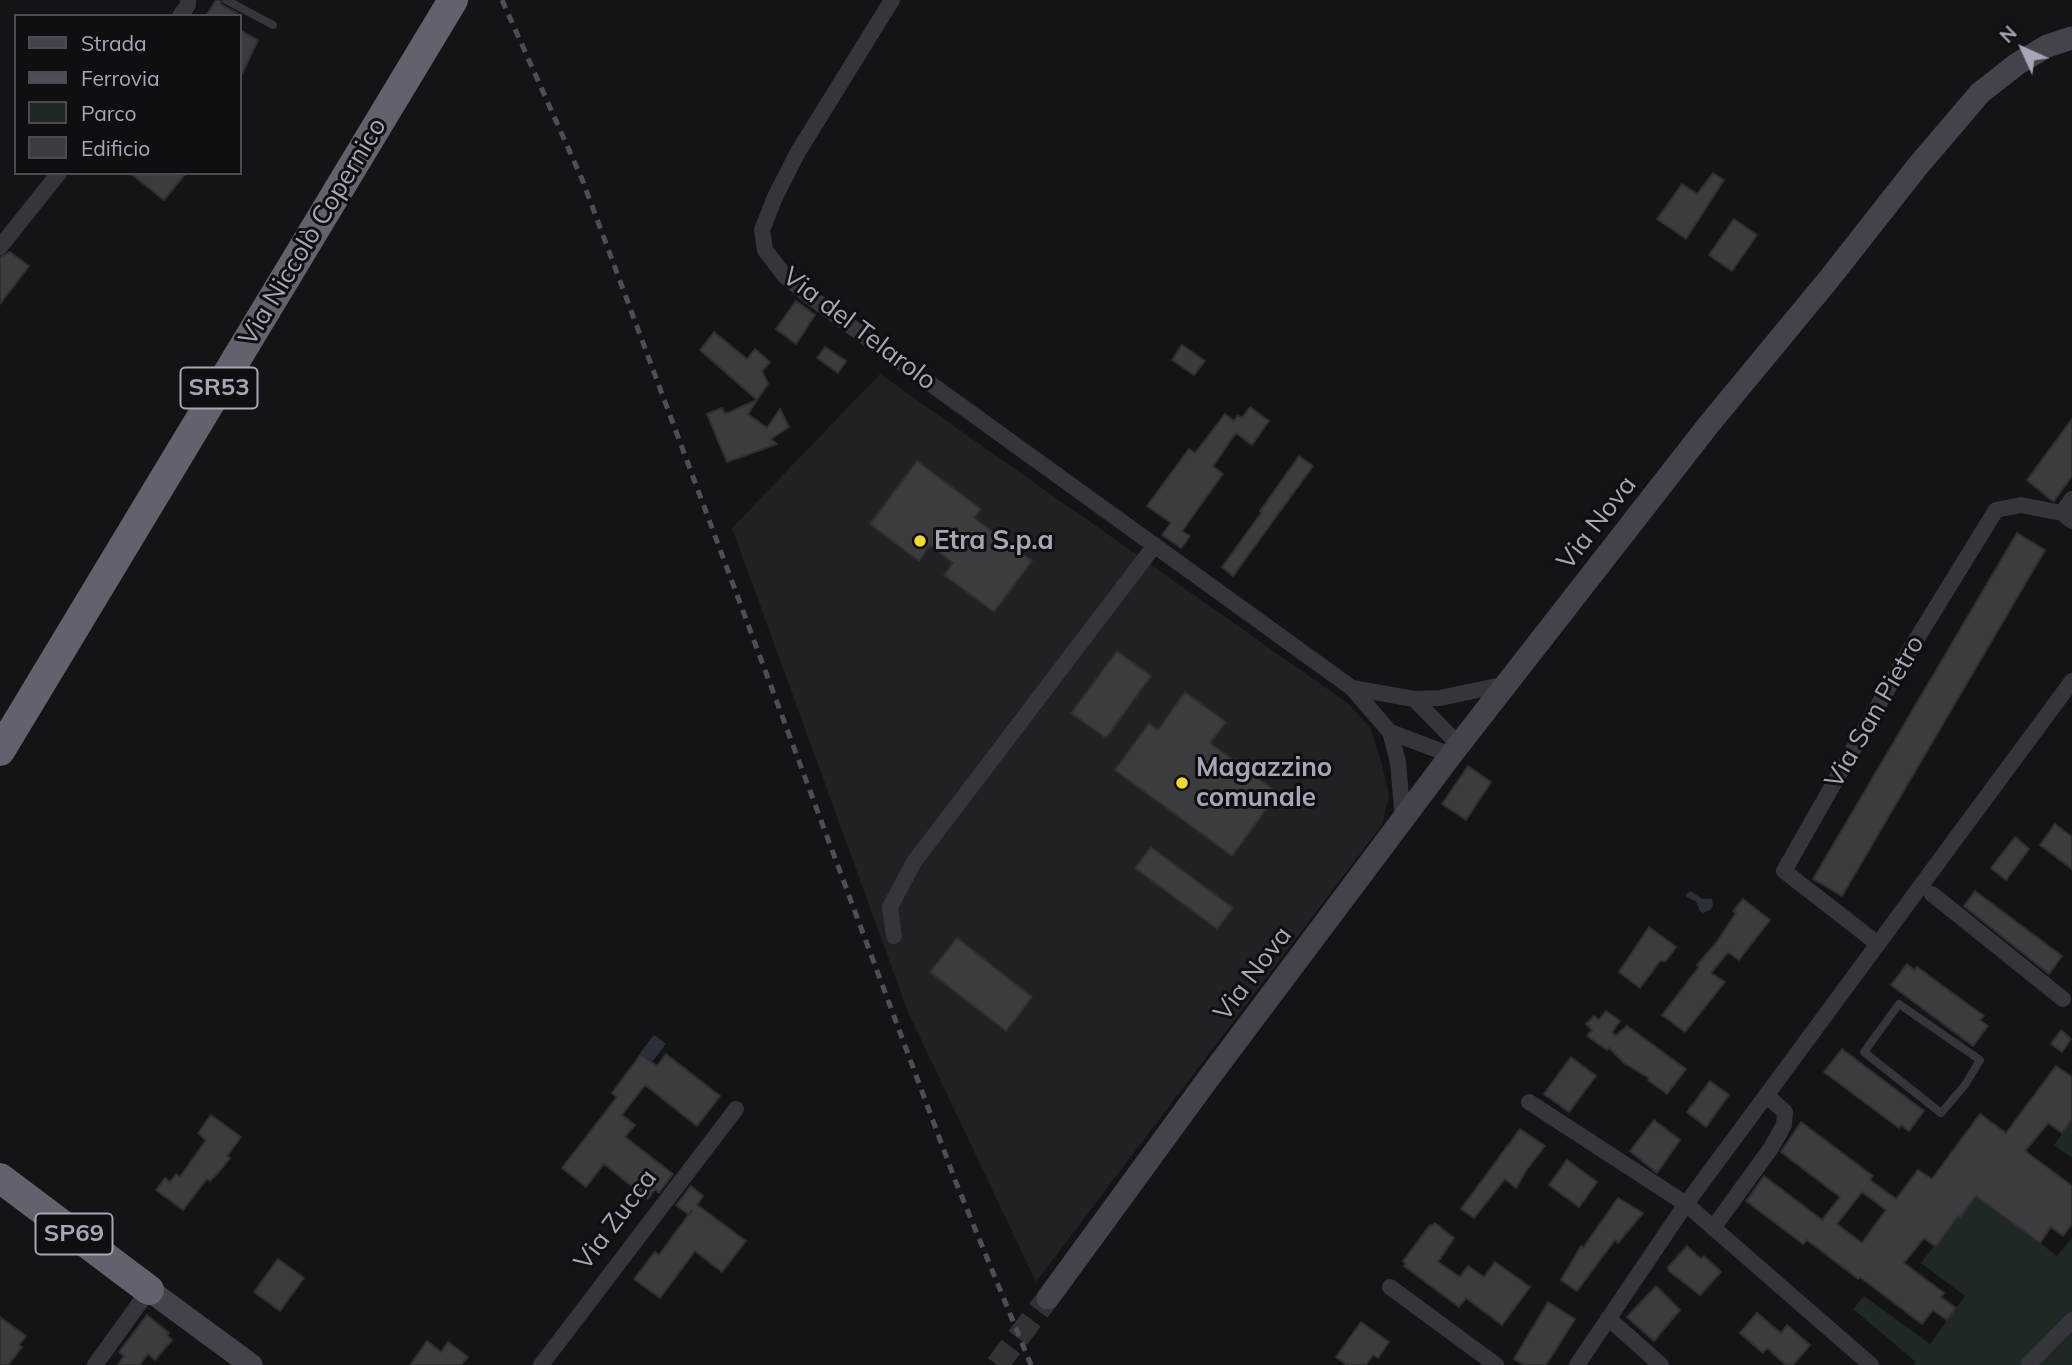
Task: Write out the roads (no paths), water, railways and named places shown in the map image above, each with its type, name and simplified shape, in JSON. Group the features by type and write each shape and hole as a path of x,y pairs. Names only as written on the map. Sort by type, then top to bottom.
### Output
{"highway":[{"name":"Via Niccolò Copernico","path":"0,751 445,12"},
{"name":"SP69","path":"0,1178 149,1290"}],"street":[{"name":"Via del Telarolo","path":"892,0 798,152 775,197 762,230 765,250 785,276 809,296 1352,688"},
{"name":"Via Nova","path":"1048,1298 1205,1083 1455,750 1710,423 1917,167 1980,93 2017,64 2047,46 2072,38"},
{"path":"0,247 57,175"},
{"name":"Via San Pietro","path":"1878,944 1784,871 1908,653 1996,510 2021,505 2067,517 2072,499"},
{"path":"894,936 890,907 914,862 1155,545"},
{"path":"1577,1365 1685,1204 2072,681"},
{"path":"1352,688 1414,699 1440,698 1506,684"},
{"path":"1352,688 1390,732 1398,762 1402,821"},
{"path":"1414,699 1455,750"},
{"path":"1390,732 1455,750"},
{"path":"1932,894 2063,999"},
{"path":"1713,1228 1784,1125 1785,1112 1766,1095"},
{"path":"1530,1102 1685,1204 1871,1365"},
{"name":"Via Zucca","path":"541,1365 736,1109"},
{"path":"1390,1287 1496,1365"},
{"path":"96,1365 149,1290"},
{"name":"SP69","path":"149,1290 251,1365"},
{"path":"1608,1318 1661,1365"},
{"path":"2028,1365 2072,1320"}],"lane":[{"path":"226,0 273,25"},
{"path":"1899,1004 1980,1060 1965,1085 1941,1113 1864,1052 1899,1004"}],"tunnel":[{"path":"997,1365 1048,1298"}],"railway":[{"path":"502,0 582,179 955,1180 1031,1365"}],"place":[{"name":"Etra S.p.a","path":"920,541"},
{"name":"Magazzino comunale","path":"1182,783"}]}
